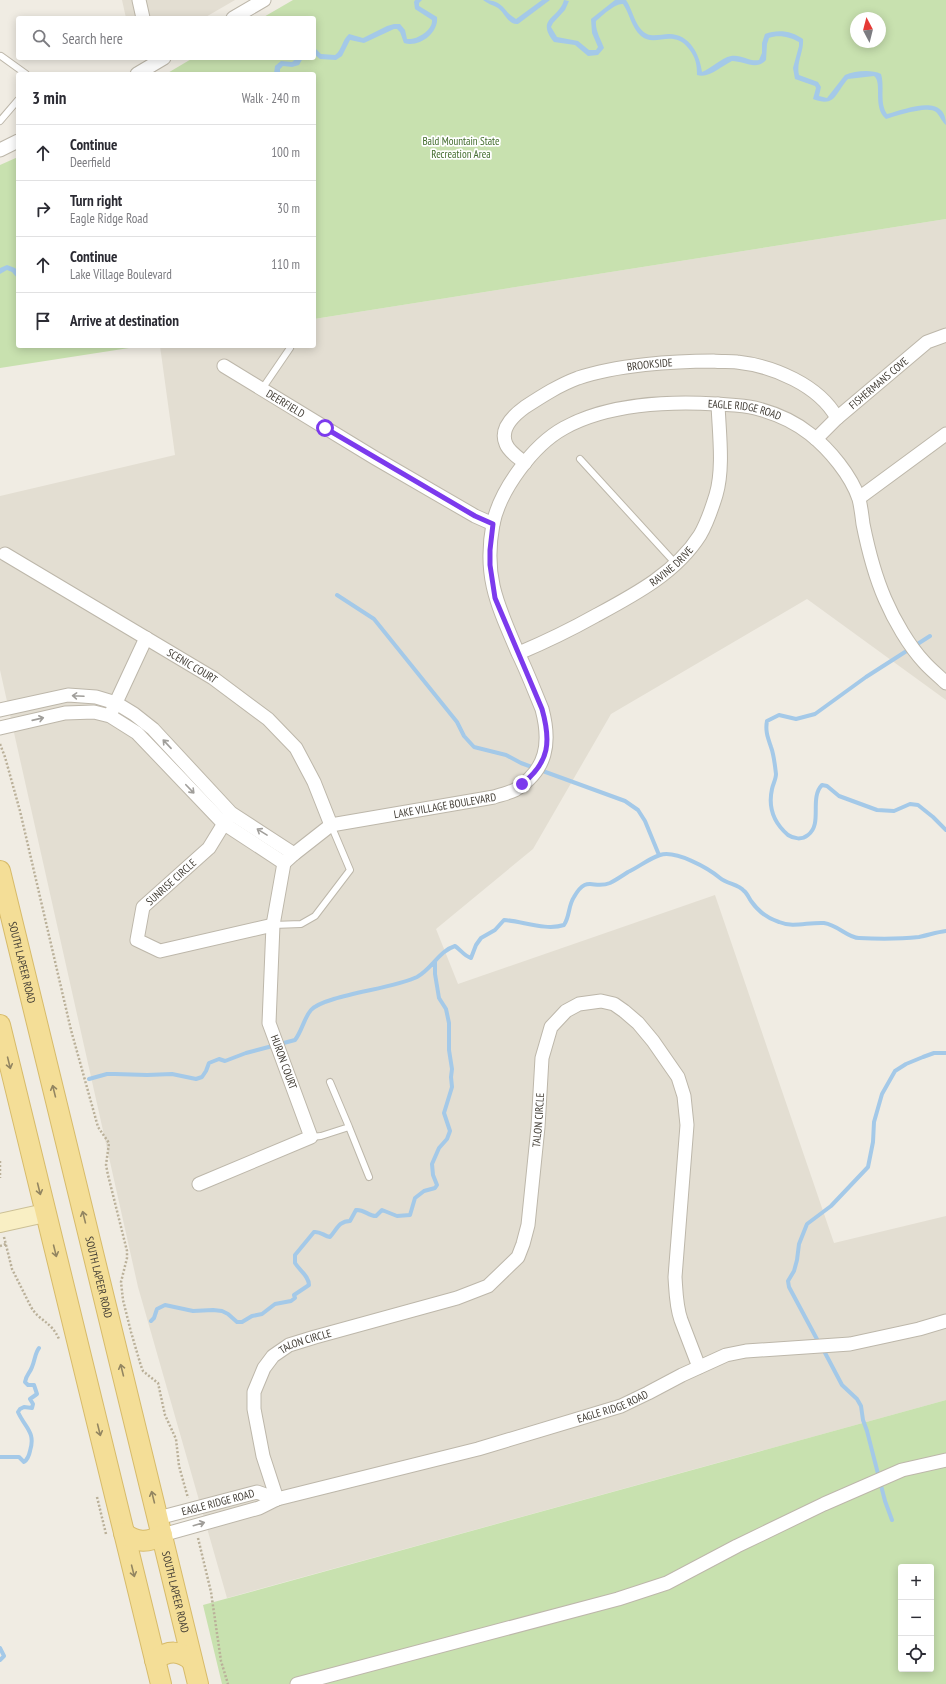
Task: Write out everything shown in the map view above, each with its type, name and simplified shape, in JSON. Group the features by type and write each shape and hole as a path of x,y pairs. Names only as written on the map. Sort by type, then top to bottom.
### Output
{"main road":[{"name":"SOUTH LAPEER ROAD","path":"0,871 198,1684"},
{"path":"0,1025 45,1213 115,1534 155,1660 161,1684"},
{"path":"115,1534 138,1541 151,1541 160,1526"},
{"path":"155,1660 165,1653 178,1652 192,1661"}],"street":[{"path":"139,0 143,16"},
{"path":"236,16 264,0"},
{"path":"140,72 157,60"},
{"path":"0,150 16,142"},
{"name":"FISHERMANS COVE","path":"816,439 837,418 927,342 946,335"},
{"name":"BROOKSIDE","path":"525,463 512,452 506,444 505,432 509,420 542,395 578,378 607,371 665,363 737,362 773,371 806,386 831,406 837,418"},
{"name":"DEERFIELD","path":"224,366 375,458 475,516 493,524"},
{"name":"EAGLE RIDGE ROAD","path":"491,579 490,550 493,524 498,509 513,480 525,463 542,443 563,428 596,414 651,405 697,403 754,408 787,419 816,439 831,452 859,498 873,564 885,599 907,639 923,662 946,683"},
{"name":"RAVINE DRIVE","path":"519,653 549,641 632,597 666,573 676,564 700,535 716,494 720,464 718,404"},
{"path":"859,498 946,434"},
{"name":"SCENIC COURT","path":"5,554 213,678 268,719 296,748 314,782 331,825"},
{"name":"LAKE VILLAGE BOULEVARD","path":"284,864 294,854 331,825 494,797 514,790 529,778 543,762 547,742 547,730 542,709 495,598 491,579"},
{"path":"110,716 146,638"},
{"path":"0,710 68,695 96,697 116,704 134,714 153,729 231,812 294,854"},
{"path":"0,728 66,713 94,712 110,716 137,733 223,823 284,864"},
{"name":"SUNRISE CIRCLE","path":"231,812 209,848 143,906 137,940 160,951 273,925"},
{"name":"HURON COURT","path":"284,864 273,925 269,1023 311,1137"},
{"name":"TALON CIRCLE","path":"277,1499 263,1456 254,1409 254,1392 264,1368 273,1356 289,1345 315,1336 457,1298 488,1286 518,1257 528,1225 538,1127 542,1058 551,1027 566,1011 579,1004 600,1001 614,1004 624,1011 638,1023 654,1041 678,1077 684,1096 687,1125 675,1276 676,1298 680,1319 687,1332 699,1367"},
{"path":"199,1184 311,1137"},
{"path":"2,1228 45,1213"},
{"name":"EAGLE RIDGE ROAD","path":"160,1526 259,1508 277,1499 478,1449 592,1415 628,1403 726,1355 746,1351 850,1344 919,1329 946,1321"},
{"path":"297,1684 618,1600 653,1588 666,1583 737,1546 824,1504 895,1473 946,1460"}],"lane":[{"path":"0,56 23,72"},
{"path":"0,121 16,102"},
{"path":"262,389 290,348"},
{"path":"580,459 676,564"},
{"path":"273,925 301,924 315,916 350,870 331,825"},
{"path":"330,1082 369,1177"},
{"path":"311,1137 321,1136 349,1127"}],"path":[{"path":"0,744 20,811 71,1030 98,1128 109,1143 106,1165 127,1251 127,1258 121,1282 123,1300 131,1332 143,1371 158,1383 165,1415 176,1440 179,1466 190,1504"},
{"path":"0,1161 0,1178"},
{"path":"2,1228 12,1268 31,1307 34,1313 51,1326 56,1332 60,1346"},
{"path":"0,1246 6,1244"},
{"path":"96,1496 115,1534"},
{"path":"196,1531 209,1584 221,1661 228,1684"}],"shaded area":[{"path":"122,0 235,0 207,16 126,16"},
{"path":"946,219 946,700 807,599 611,714 533,849 436,929 458,984 715,895 834,1243 946,1216 946,1400 227,1598 138,1287 0,670 0,496 175,455 160,348 316,348 316,319"}],"green space":[{"name":"Bald Mountain State Recreation Area","path":"293,0 946,0 946,219 316,319 316,72 169,72 190,60 316,60 316,16 265,16"},
{"path":"16,158 16,348 129,348 0,368 0,165"},
{"path":"946,1400 946,1684 222,1684 203,1605"}],"water":[{"path":"415,0 422,0 419,3 419,6 437,17 435,29 422,41 410,44 404,43 400,32 397,29 394,29 364,43 350,40 342,56 336,60 320,59 316,56 316,49 321,54 335,55 349,34 363,38 394,24 400,24 405,30 407,39 415,38 424,34 432,24 432,20 415,9"},
{"path":"483,0 490,0 499,4 516,19 542,0 550,0 518,24 515,24 509,21 498,8"},
{"path":"564,0 569,1 565,10 551,27 557,37 578,41 589,50 596,50 598,47 592,33 591,19 615,0 626,0 640,28 647,34 676,35 688,42 693,47 699,59 702,72 731,56 759,60 762,53 762,43 765,34 780,31 790,33 803,39 798,66 799,75 818,82 821,87 819,96 827,98 845,75 853,72 873,71 881,74 883,105 887,114 924,105 932,106 939,109 944,115 946,125 936,112 932,110 919,110 886,119 879,108 878,84 877,79 874,76 848,79 834,98 826,102 813,99 816,88 815,86 795,79 793,68 799,42 784,37 776,36 769,38 766,60 758,65 750,65 732,61 710,74 701,76 697,75 695,59 683,43 670,39 646,39 641,36 635,29 623,4 616,6 596,21 597,32 604,48 598,55 588,56 575,45 554,42 549,34 547,23 558,11"},
{"path":"294,60 302,60 299,65 292,67 283,66 280,69 280,72 274,72 275,66 281,61 292,62"},
{"path":"7,265 15,268 16,277 12,272 7,270 0,274 0,268"}],"waterway":[{"path":"337,595 374,619 457,722 464,736 474,747 506,755 521,763 625,801 638,810 645,821 659,855"},
{"path":"930,636 866,677 815,714 796,719 779,715 767,721 767,734 773,753 776,774 772,789 771,802 773,814 779,825 788,835 795,838 806,837 812,830 816,818 816,797 818,790 822,785 827,786 839,796 877,810 894,811 910,804 918,805 946,830"},
{"path":"89,1079 107,1074 172,1074 196,1079 202,1077 209,1063 219,1059 225,1061 246,1053 295,1040 311,1010 330,1000 392,985 417,977 444,952 455,946 466,956 471,958 476,945 481,938 495,930 504,920 550,927 564,925 572,900 583,886 587,884 604,885 610,883 660,855 667,854 683,857 700,865 723,880 736,885 746,893 754,905 763,914 784,924 795,925 824,923 834,926 851,936 859,938 912,938 946,931"},
{"path":"151,1321 154,1318 157,1309 165,1305 193,1311 222,1311 237,1322 242,1322 252,1316 262,1314 275,1304 291,1301 295,1298 294,1295 309,1285 306,1276 295,1263 295,1255 314,1232 330,1237 343,1222 350,1221 356,1210 376,1216 382,1210 397,1216 410,1215 415,1198 424,1191 435,1188 437,1185 433,1175 432,1164 439,1148 447,1139 450,1131 444,1113 452,1087 452,1069 449,1050 449,1023 446,1009 439,998 435,974 435,962"},
{"path":"819,1343 789,1287 788,1281 794,1271 799,1244 807,1224 831,1206 868,1167 873,1142 874,1122 882,1094 895,1071 906,1064 934,1053 946,1053"},
{"path":"0,1457 19,1457 24,1462 29,1456 32,1439 29,1430 18,1412 24,1407 32,1408 33,1404 30,1399 37,1394 34,1385 28,1385 25,1382 39,1348"},
{"path":"823,1349 842,1385 857,1399 861,1406 863,1420 885,1501 892,1520"},
{"path":"0,1648 4,1656 0,1660"}],"route":[{"path":"325,428 475,516 493,524 490,565 495,598 542,709 546,724 547,742 543,762 522,784"}]}
